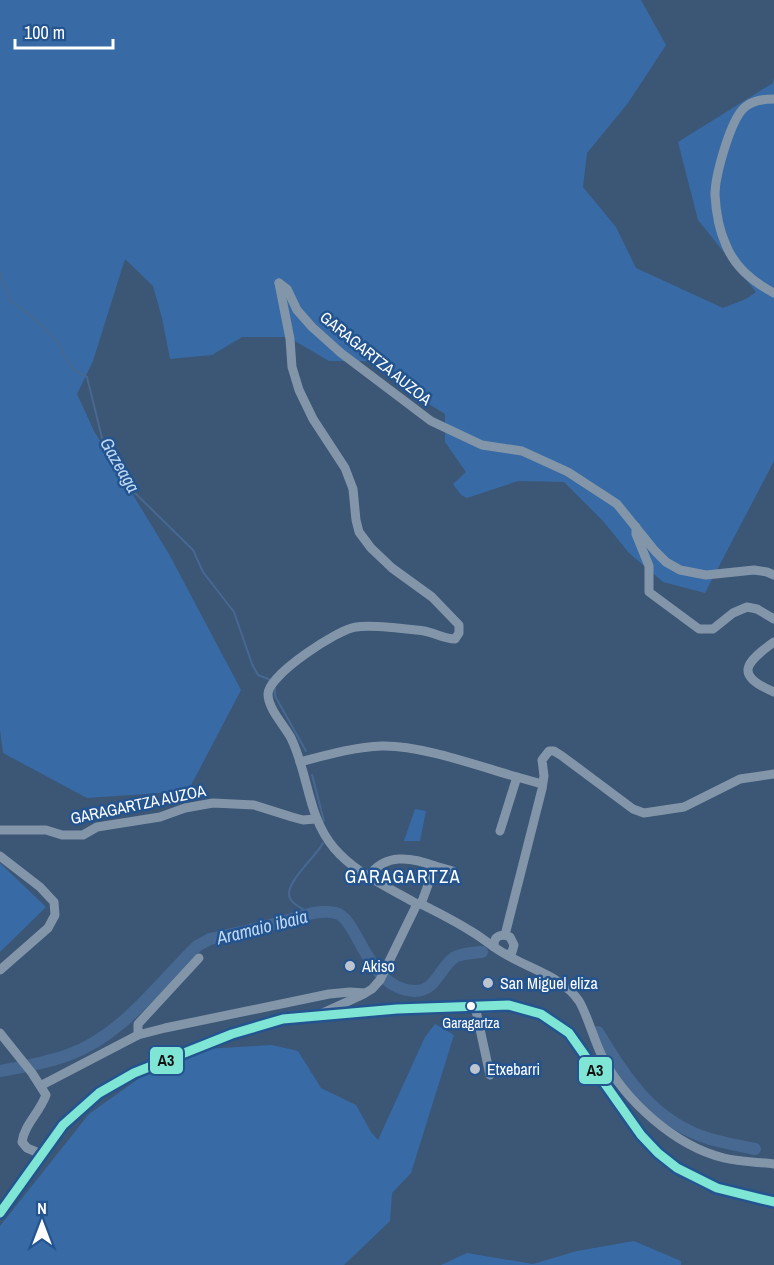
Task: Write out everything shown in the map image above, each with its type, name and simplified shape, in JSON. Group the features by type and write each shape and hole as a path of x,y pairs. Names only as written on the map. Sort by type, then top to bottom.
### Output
{"main road":[{"path":"0,1213 63,1125 81,1107 124,1078 221,1038 262,1023 283,1019 318,1015 509,1005 526,1007 554,1020 569,1033 631,1123 668,1161 697,1180 731,1194 771,1200"}],"street":[{"path":"774,99 757,100 745,106 738,115 722,160 715,194 720,230 732,256 743,272 760,286 774,293"},
{"name":"GARAGARTZA AUZOA","path":"636,527 617,504 551,463 522,452 482,445 431,421 341,353 303,317 286,289 279,283 290,339 294,375 313,419 345,468 353,489 359,532 371,548 392,568 438,603 459,625 459,633 455,639 447,639 426,632 354,627 319,644 285,669 269,690 268,696 277,716 297,751 316,819 323,832 352,866 564,986 579,1001 602,1057 615,1076 644,1110 668,1132 703,1152 726,1159 774,1164"},
{"path":"636,527 666,562 680,570 706,575 754,570 774,575"},
{"path":"636,527 636,534 649,566 649,592 694,626 699,629 713,629 747,607 757,609 774,619"},
{"path":"774,642 756,654 749,668 750,679 753,682 774,692"},
{"path":"300,762 357,748 384,746 423,752 542,784"},
{"path":"505,935 544,776 542,760 549,751 554,751 633,809 644,813 688,806 740,779 774,774"},
{"path":"500,831 517,777"},
{"name":"GARAGARTZA AUZOA","path":"0,830 46,830 62,835 83,835 98,827 160,817 185,808 213,803 254,805 303,820 316,819"},
{"path":"0,856 40,887 54,902 56,915 41,935 0,970"},
{"path":"369,876 376,866 393,860 416,860 453,871"},
{"path":"318,1015 372,989 382,976 435,866"},
{"path":"490,944 495,937 505,935 512,939 514,942 512,952 507,955"},
{"path":"138,1035 138,1024 199,958"},
{"path":"42,1085 138,1035 329,994 364,993"},
{"path":"475,1006 490,1075"},
{"path":"0,1033 42,1085 46,1095 23,1134 22,1142 27,1148 41,1154"}],"shaded area":[{"path":"0,0 641,0 666,45 628,103 587,153 583,187 616,227 636,268 723,308 746,299 756,292 698,220 678,142 773,83 774,76 774,461 705,593 663,582 629,553 603,521 564,482 518,481 467,498 461,495 453,484 466,472 445,442 445,414 416,396 398,373 364,361 329,361 288,337 242,337 212,355 170,359 153,286 125,259 93,361 77,394 94,431 169,554 241,690 188,791 87,798 3,753 0,730"},
{"path":"415,809 426,811 420,841 404,841"},
{"path":"0,863 46,907 0,952"},
{"path":"435,1024 454,1035 411,1173 392,1193 390,1221 344,1265 0,1265 0,1226 89,1114 148,1072 204,1049 272,1045 298,1051 321,1088 356,1105 378,1140 425,1037"},
{"path":"634,1241 681,1261 681,1265 441,1265 467,1253 533,1264 577,1251"}],"waterway":[{"name":"Gazeaga","path":"0,272 9,299 37,321 58,343 74,370 87,377 103,442 117,465 124,469 135,493 193,550 203,572 234,612 258,675 271,680"},
{"name":"Gazeaga","path":"275,687 275,696 306,751"},
{"name":"Gazeaga","path":"312,775 324,821"},
{"name":"Gazeaga","path":"311,914 293,902 289,894 295,879 323,843"},
{"name":"Aramaio ibaia","path":"0,1071 60,1058 105,1035 138,1008 197,946 210,939 309,914 329,912 344,918 374,967 398,987 414,991 433,983 455,957 482,952"},
{"name":"Aramaio ibaia","path":"598,1032 631,1082 657,1110 673,1122 710,1139 755,1149"}],"transit line":[{"name":"A3","path":"0,1213 63,1125 99,1093 134,1073 232,1034 283,1019 397,1009 509,1005 541,1014 569,1033 641,1135 677,1168 717,1188 774,1202"}],"place":[{"name":"Akiso","path":"350,966"},
{"name":"San Miguel eliza","path":"488,983"},
{"name":"Garagartza","path":"471,1006"},
{"name":"Etxebarri","path":"475,1069"}],"district":[{"name":"GARAGARTZA","path":"403,876"}]}
